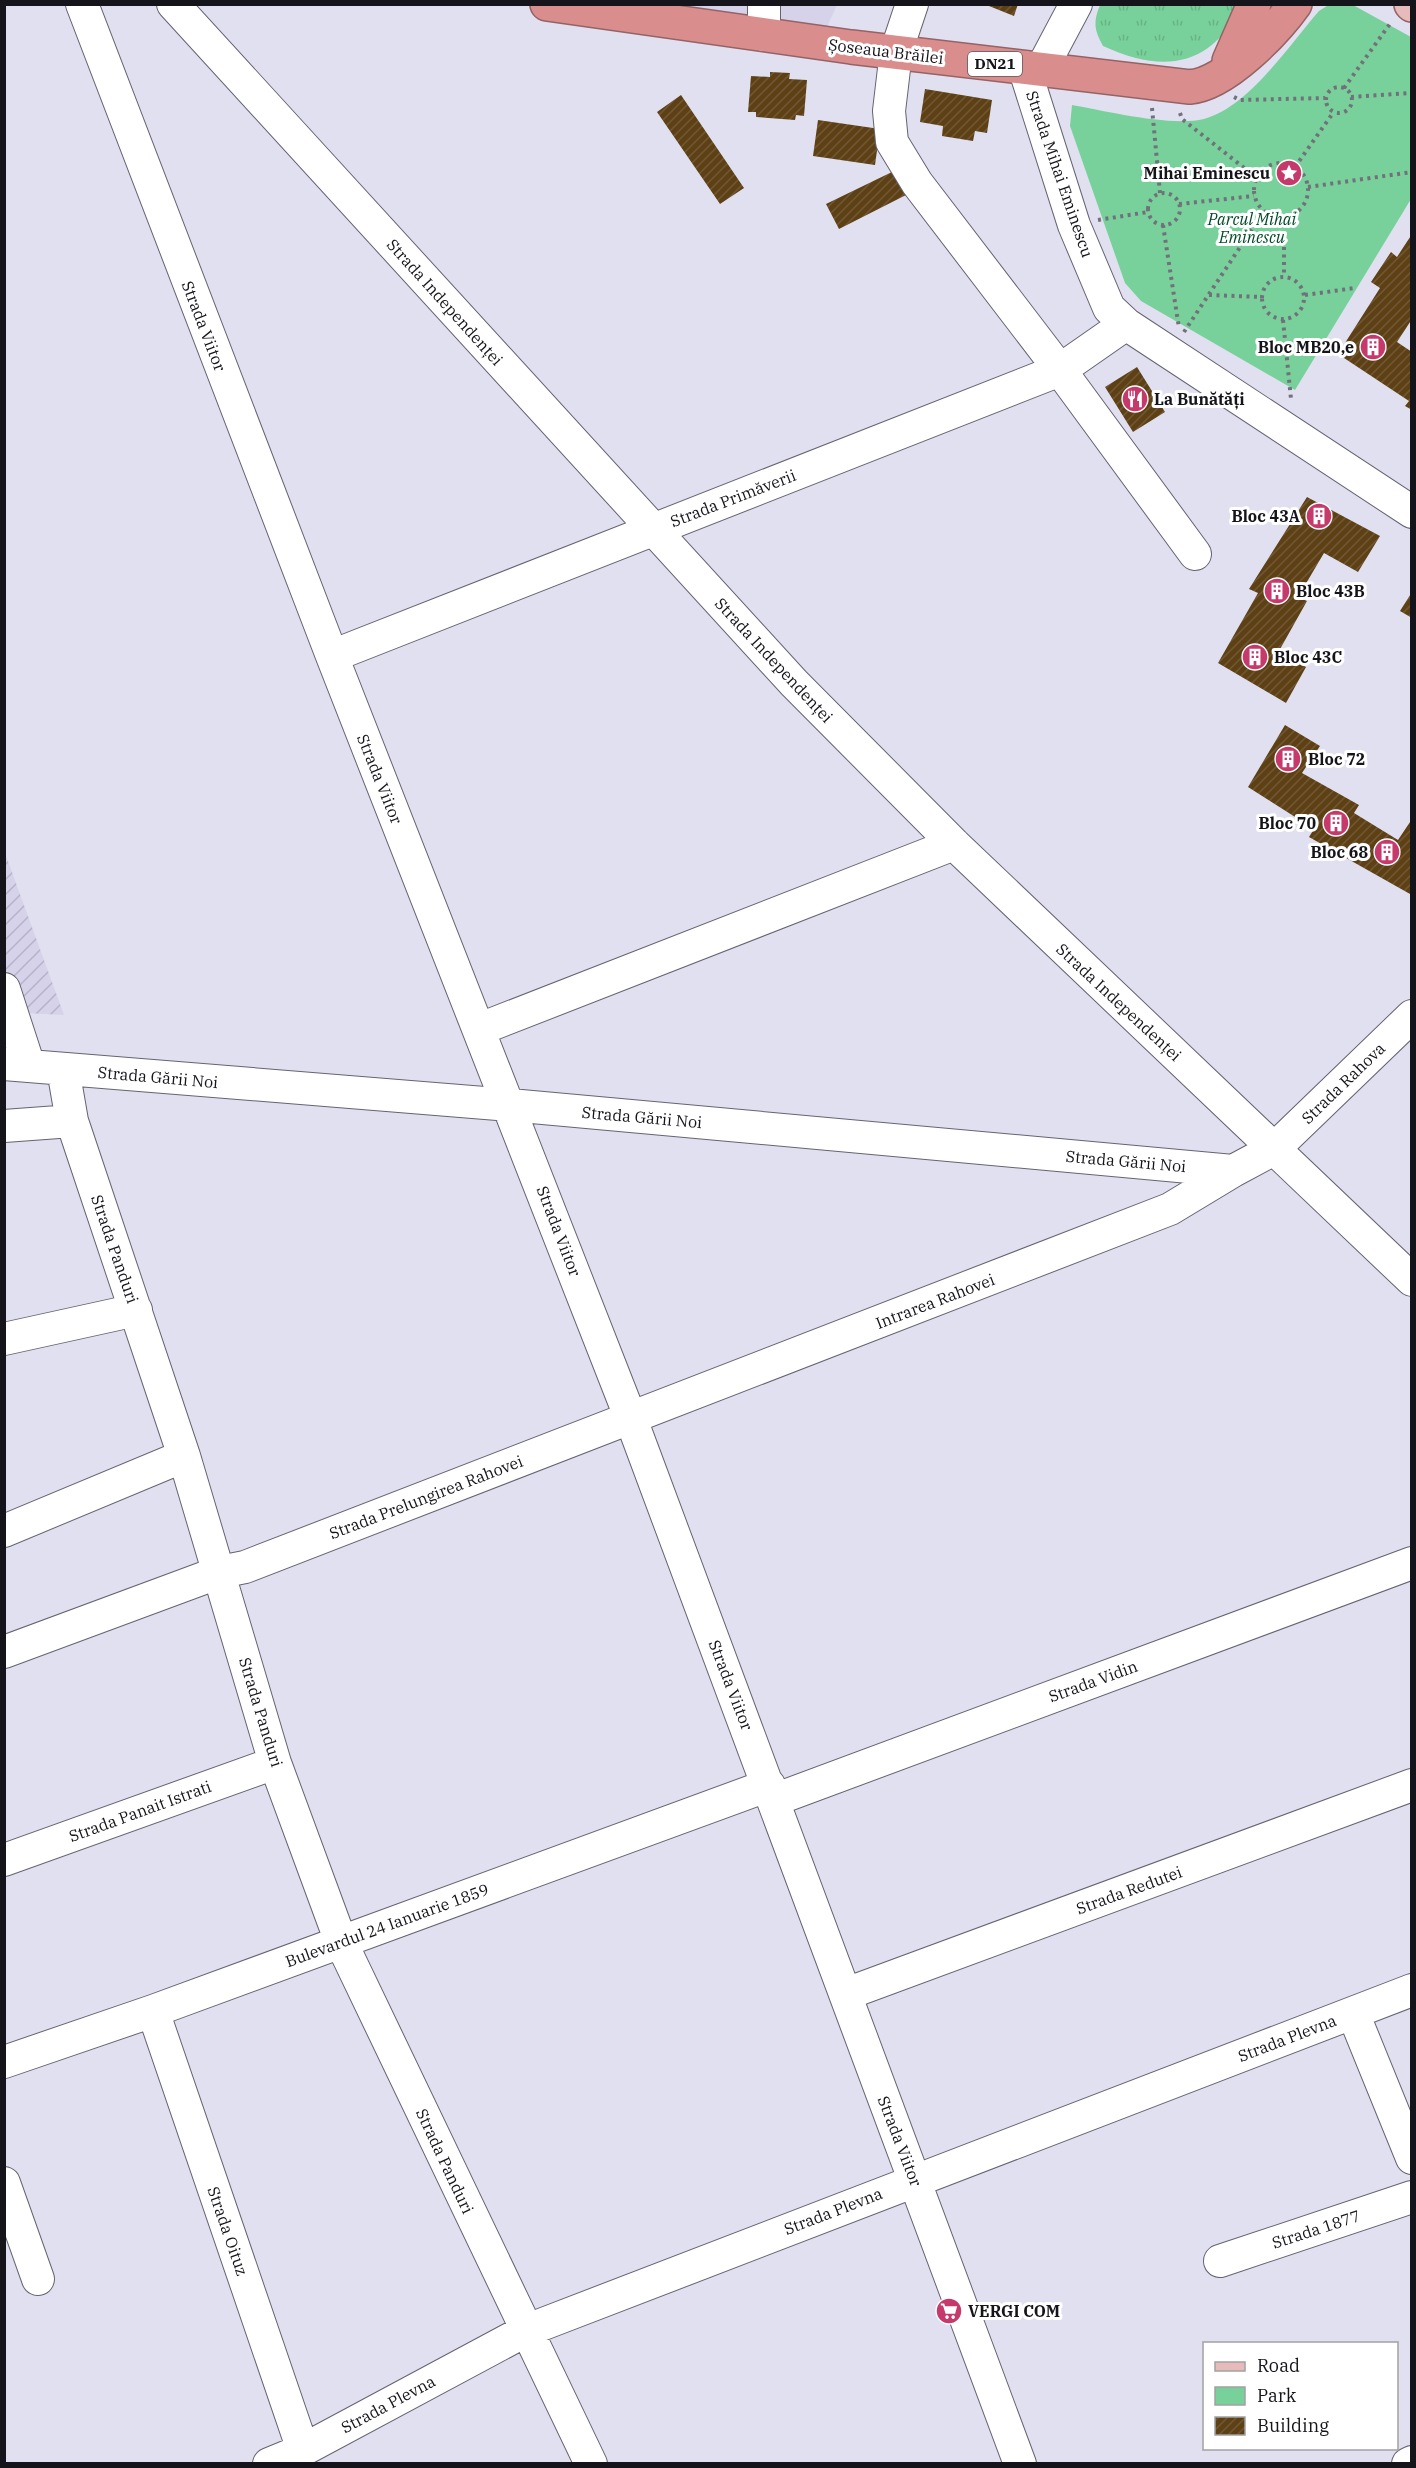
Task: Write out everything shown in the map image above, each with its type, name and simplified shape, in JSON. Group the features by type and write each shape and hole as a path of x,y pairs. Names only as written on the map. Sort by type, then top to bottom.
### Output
{"highway":[{"name":"Șoseaua Brăilei","path":"547,4 764,20 897,52 1160,85 1214,79"},
{"path":"1214,79 1238,46 1254,4"},
{"path":"1214,79 1257,46 1295,4"}],"street":[{"name":"Strada Viitor","path":"82,4 332,656 510,1105 631,1419 1020,2463"},
{"name":"Strada Independenței","path":"173,4 794,683 954,844 1412,1280"},
{"path":"912,4 897,52 889,111 892,142 917,183 1060,370 1195,554"},
{"path":"1033,69 1076,4"},
{"name":"Strada Mihai Eminescu","path":"1033,69 1074,225 1109,308 1126,324 1412,512"},
{"name":"Strada Primăverii","path":"332,656 1060,370 1126,324"},
{"path":"480,1029 954,844"},
{"path":"4,989 17,1065"},
{"name":"Strada Rahova","path":"1274,1149 1412,1016"},
{"name":"Strada Gării Noi","path":"17,1065 510,1105 1233,1171"},
{"name":"Strada Panduri","path":"63,1069 72,1121 184,1456 275,1762 341,1942 525,2331 591,2463"},
{"path":"4,1126 72,1121"},
{"path":"1233,1171 1274,1149"},
{"name":"Intrarea Rahovei","path":"631,1419 1170,1209 1233,1171"},
{"path":"4,1338 136,1310"},
{"name":"Strada Prelungirea Rahovei","path":"4,1652 220,1572 245,1567 631,1419"},
{"path":"4,1531 184,1456"},
{"name":"Strada Vidin","path":"771,1793 1412,1563"},
{"name":"Strada Panait Istrati","path":"4,1860 275,1762"},
{"name":"Strada Redutei","path":"846,1994 1412,1785"},
{"name":"Bulevardul 24 Ianuarie 1859","path":"4,2062 771,1793"},
{"name":"Strada Plevna","path":"269,2463 303,2450 525,2331 1412,1990"},
{"name":"Strada Oituz","path":"153,2011 303,2450"},
{"path":"1353,2013 1412,2158"},
{"path":"4,2183 39,2279"},
{"name":"Strada 1877","path":"1220,2261 1412,2197"}],"path":[{"path":"1333,113 1326,105 1325,99 1332,89 1344,88 1397,14"},
{"path":"1214,79 1240,100 1325,99"},
{"path":"1160,85 1182,119 1257,178"},
{"path":"1160,85 1160,193"},
{"path":"1295,167 1333,113 1349,109 1351,97 1344,88"},
{"path":"1351,97 1412,93"},
{"path":"1278,163 1295,167 1303,174 1308,187 1305,203 1299,211 1284,218 1264,211 1254,196 1257,178 1269,166 1278,163"},
{"path":"1308,187 1412,172"},
{"path":"1160,193 1170,194 1179,204 1177,218 1163,225 1156,223 1148,212 1151,198 1160,193"},
{"path":"1179,204 1254,196"},
{"path":"1163,225 1181,338 1264,211"},
{"path":"1074,225 1148,212"},
{"path":"1284,218 1284,276"},
{"path":"1284,276 1299,283 1305,295 1299,312 1283,320 1267,312 1262,297 1269,281 1284,276"},
{"path":"1305,295 1355,288"},
{"path":"1209,295 1262,297"},
{"path":"1283,320 1289,397 1298,403"}],"shaded area":[{"path":"621,5 837,5 823,36"},
{"path":"5,853 64,1015 5,1012"}],"green space":[{"name":"Parcul Mihai Eminescu","path":"1330,4 1353,5 1411,37 1411,199 1295,390 1141,301 1125,283 1070,126 1072,105 1174,121 1204,119 1221,112 1252,89 1319,11"},
{"path":"1100,5 1242,5 1230,26 1216,42 1200,53 1166,62 1125,55 1103,46 1096,26 1096,16"}],"building":[{"path":"984,4 1018,4 1014,16"},
{"path":"770,72 790,73 789,79 807,80 804,116 796,115 795,120 756,117 756,112 748,112 751,76 770,77"},
{"path":"925,89 992,100 987,133 975,131 973,141 942,136 943,126 920,122"},
{"path":"681,95 744,188 720,204 657,112"},
{"path":"818,120 880,129 875,165 813,156"},
{"path":"894,171 906,195 839,229 826,204"},
{"path":"1412,234 1412,319 1397,342 1412,352 1412,410 1405,406 1409,401 1338,354 1380,288 1371,282 1391,252 1397,257"},
{"name":"La Bunătăți","path":"1137,367 1165,412 1133,432 1105,387"},
{"path":"1307,497 1380,536 1358,572 1324,553 1298,597 1307,601 1279,651 1306,667 1286,703 1218,663 1258,593 1249,589"},
{"path":"1412,592 1412,618 1400,611"},
{"path":"1285,725 1320,746 1302,773 1359,805 1354,813 1398,840 1412,819 1410,894 1309,837 1314,829 1248,787"}],"place":[{"name":"Mihai Eminescu","path":"1289,173"},
{"name":"Bloc MB20,e","path":"1373,347"},
{"name":"La Bunătăți","path":"1135,399"},
{"name":"Bloc 43A","path":"1319,516"},
{"name":"Bloc 43B","path":"1277,591"},
{"name":"Bloc 43C","path":"1255,657"},
{"name":"Bloc 72","path":"1288,759"},
{"name":"Bloc 70","path":"1336,823"},
{"name":"Bloc 68","path":"1387,852"},
{"name":"VERGI COM","path":"949,2311"}]}
